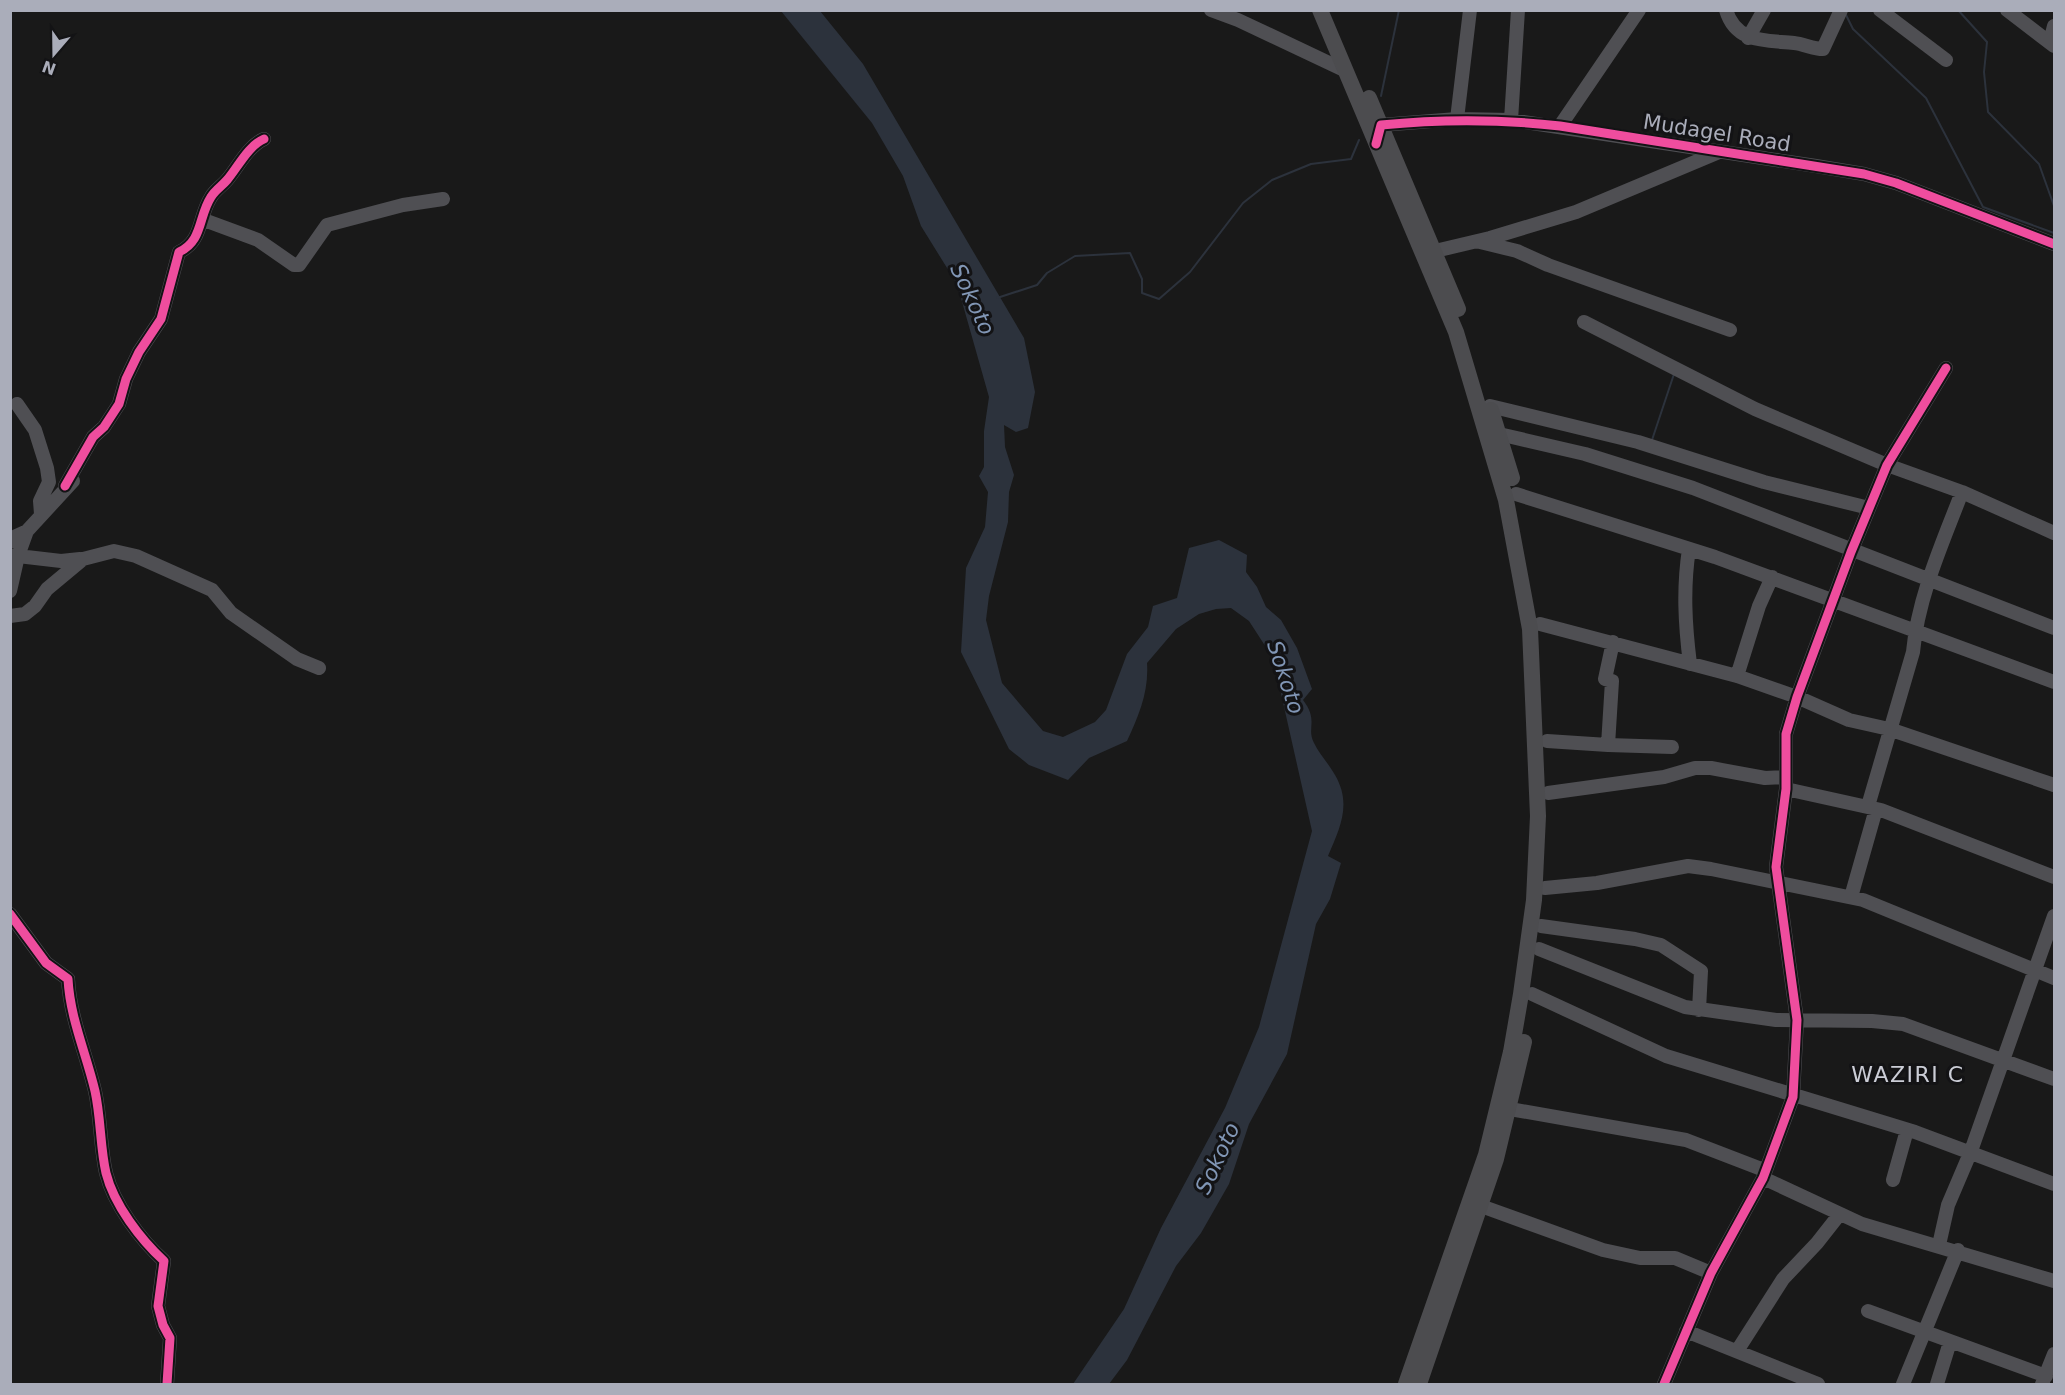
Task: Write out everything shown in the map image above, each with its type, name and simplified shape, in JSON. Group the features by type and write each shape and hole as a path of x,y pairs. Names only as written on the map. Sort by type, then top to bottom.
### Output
{"main road":[{"path":"1320,10 1456,332 1506,500 1530,628 1538,806 1537,863 1528,947 1499,1105 1486,1155 1406,1384"},
{"path":"1332,10 1435,251 1464,325 1516,494 1540,624 1548,793 1545,888 1532,994 1510,1109 1481,1206 1419,1384"}],"street":[{"path":"1211,10 1238,20 1346,71"},
{"path":"1457,119 1470,10"},
{"path":"1511,120 1518,10"},
{"path":"1560,126 1639,10"},
{"path":"1726,10 1739,32 1749,38 1761,42 1796,43 1822,49 1841,10"},
{"path":"1749,38 1764,10"},
{"path":"1880,10 1946,60"},
{"path":"2007,10 2052,44 2055,27"},
{"name":"Mudagel Road","path":"1381,124 1457,119 1511,120 1874,177 2055,244"},
{"path":"1376,144 1381,124"},
{"path":"10,591 14,556 27,531 71,482 93,437 104,427 119,404 126,379 139,352 166,308 179,252 189,247 204,220 209,199 226,182 250,149 264,139"},
{"path":"1435,251 1477,242 1576,212 1719,152"},
{"path":"204,220 258,240 294,265 299,266 327,225 403,205 443,199"},
{"path":"1477,242 1517,251 1548,265 1730,330"},
{"path":"1584,322 1755,409 1887,465 1962,492 2055,533"},
{"path":"1664,1384 1712,1273 1763,1174 1793,1097 1797,1020 1776,867 1786,783 1786,734 1797,697 1851,552 1887,465 1946,368"},
{"path":"17,404 35,430 47,468 49,482 40,501 41,514"},
{"path":"1490,406 1644,444 1764,482 1869,508"},
{"path":"1499,434 1585,454 1693,488 1851,552 1930,578 2055,628"},
{"path":"1851,897 1889,729 1913,652 1915,629 1930,578 1962,492"},
{"path":"1516,494 1772,577 1833,602 1915,629 2055,682"},
{"path":"10,542 27,531"},
{"path":"1689,549 1684,579 1684,620 1690,664"},
{"path":"14,556 61,561 82,559 114,551 136,556 191,578 212,590 231,613 297,659 319,668"},
{"path":"10,616 25,614 35,606 47,589 82,559"},
{"path":"1737,676 1759,606 1772,577"},
{"path":"1540,624 1737,676 1797,697 1849,720 1889,729 2055,784"},
{"path":"1608,745 1612,681 1605,680 1613,642"},
{"path":"1547,741 1672,747"},
{"path":"1548,793 1664,777 1695,768 1711,768 1786,783 1872,808 2055,877"},
{"path":"1545,888 1597,883 1688,866 1851,897 1891,910 2033,971 2055,978"},
{"path":"10,914 46,963 68,979 69,1004 95,1092 106,1175 128,1220 150,1248 164,1261 158,1306 163,1325 170,1338 167,1384"},
{"path":"1939,1245 1948,1205 1971,1151 2033,971 2055,916"},
{"path":"1541,926 1635,939 1661,945 1701,971 1699,1010"},
{"path":"1539,949 1673,1004 1699,1010 1776,1020 1872,1021 1903,1024 2055,1079"},
{"path":"1532,994 1666,1056 1971,1151 2055,1184"},
{"path":"1510,1109 1686,1140 1763,1174 1839,1215 2055,1281"},
{"path":"1893,1180 1907,1130"},
{"path":"1481,1206 1604,1250 1640,1258 1674,1258 1712,1273"},
{"path":"1737,1351 1783,1279 1817,1243 1839,1215"},
{"path":"1903,1384 1958,1250"},
{"path":"1868,1311 1926,1332 2044,1381 2055,1354"},
{"path":"1686,1331 1818,1384"},
{"path":"1937,1384 1950,1342"}],"water":[{"name":"Sokoto","path":"781,11 820,11 863,64 1024,338 1035,392 1028,428 1016,432 1004,425 1005,447 1014,475 1009,492 1008,522 989,596 986,620 1002,683 1043,731 1063,737 1095,722 1106,710 1127,654 1148,627 1153,606 1177,598 1189,548 1219,540 1247,555 1246,572 1257,587 1266,607 1281,620 1297,648 1312,689 1303,700 1310,713 1312,738 1335,775 1343,796 1340,826 1328,856 1341,863 1330,899 1316,924 1287,1054 1249,1124 1229,1184 1201,1233 1176,1266 1127,1360 1109,1384 1073,1384 1124,1309 1161,1228 1225,1108 1259,1027 1312,831 1273,658 1249,621 1231,608 1199,614 1176,629 1147,663 1142,703 1127,741 1089,758 1068,780 1029,765 1009,749 961,652 966,568 985,527 988,492 979,476 984,467 984,431 989,397 957,284 921,226 903,176 872,123"}],"waterway":[{"path":"1381,96 1399,10"},
{"path":"1958,10 1987,42 1984,72 1988,112 2039,164 2054,206"},
{"path":"1846,15 1853,29 1926,98 1983,207 2054,233"},
{"name":"Sokoto","path":"997,298 1037,285 1047,273 1075,256 1130,253 1142,279 1142,293 1159,299 1190,272 1243,203 1272,180 1311,164 1351,159 1359,140"},
{"path":"1652,440 1674,374"}],"cycle path":[{"path":"1376,144 1381,125 1470,121 1560,126 1864,174 1896,183 2054,244"},
{"path":"65,486 93,437 104,427 119,404 126,379 139,352 161,319 179,252 192,242 213,195 248,152 264,139"},
{"path":"1664,1384 1711,1273 1763,1178 1793,1097 1797,1020 1776,867 1786,789 1786,734 1797,697 1851,552 1887,465 1946,368"},
{"path":"10,914 46,963 68,979 75,1022 95,1091 104,1163 110,1185 129,1221 164,1261 158,1306 163,1325 170,1338 167,1384"}],"district":[{"name":"WAZIRI C","path":"1908,1074"}]}
